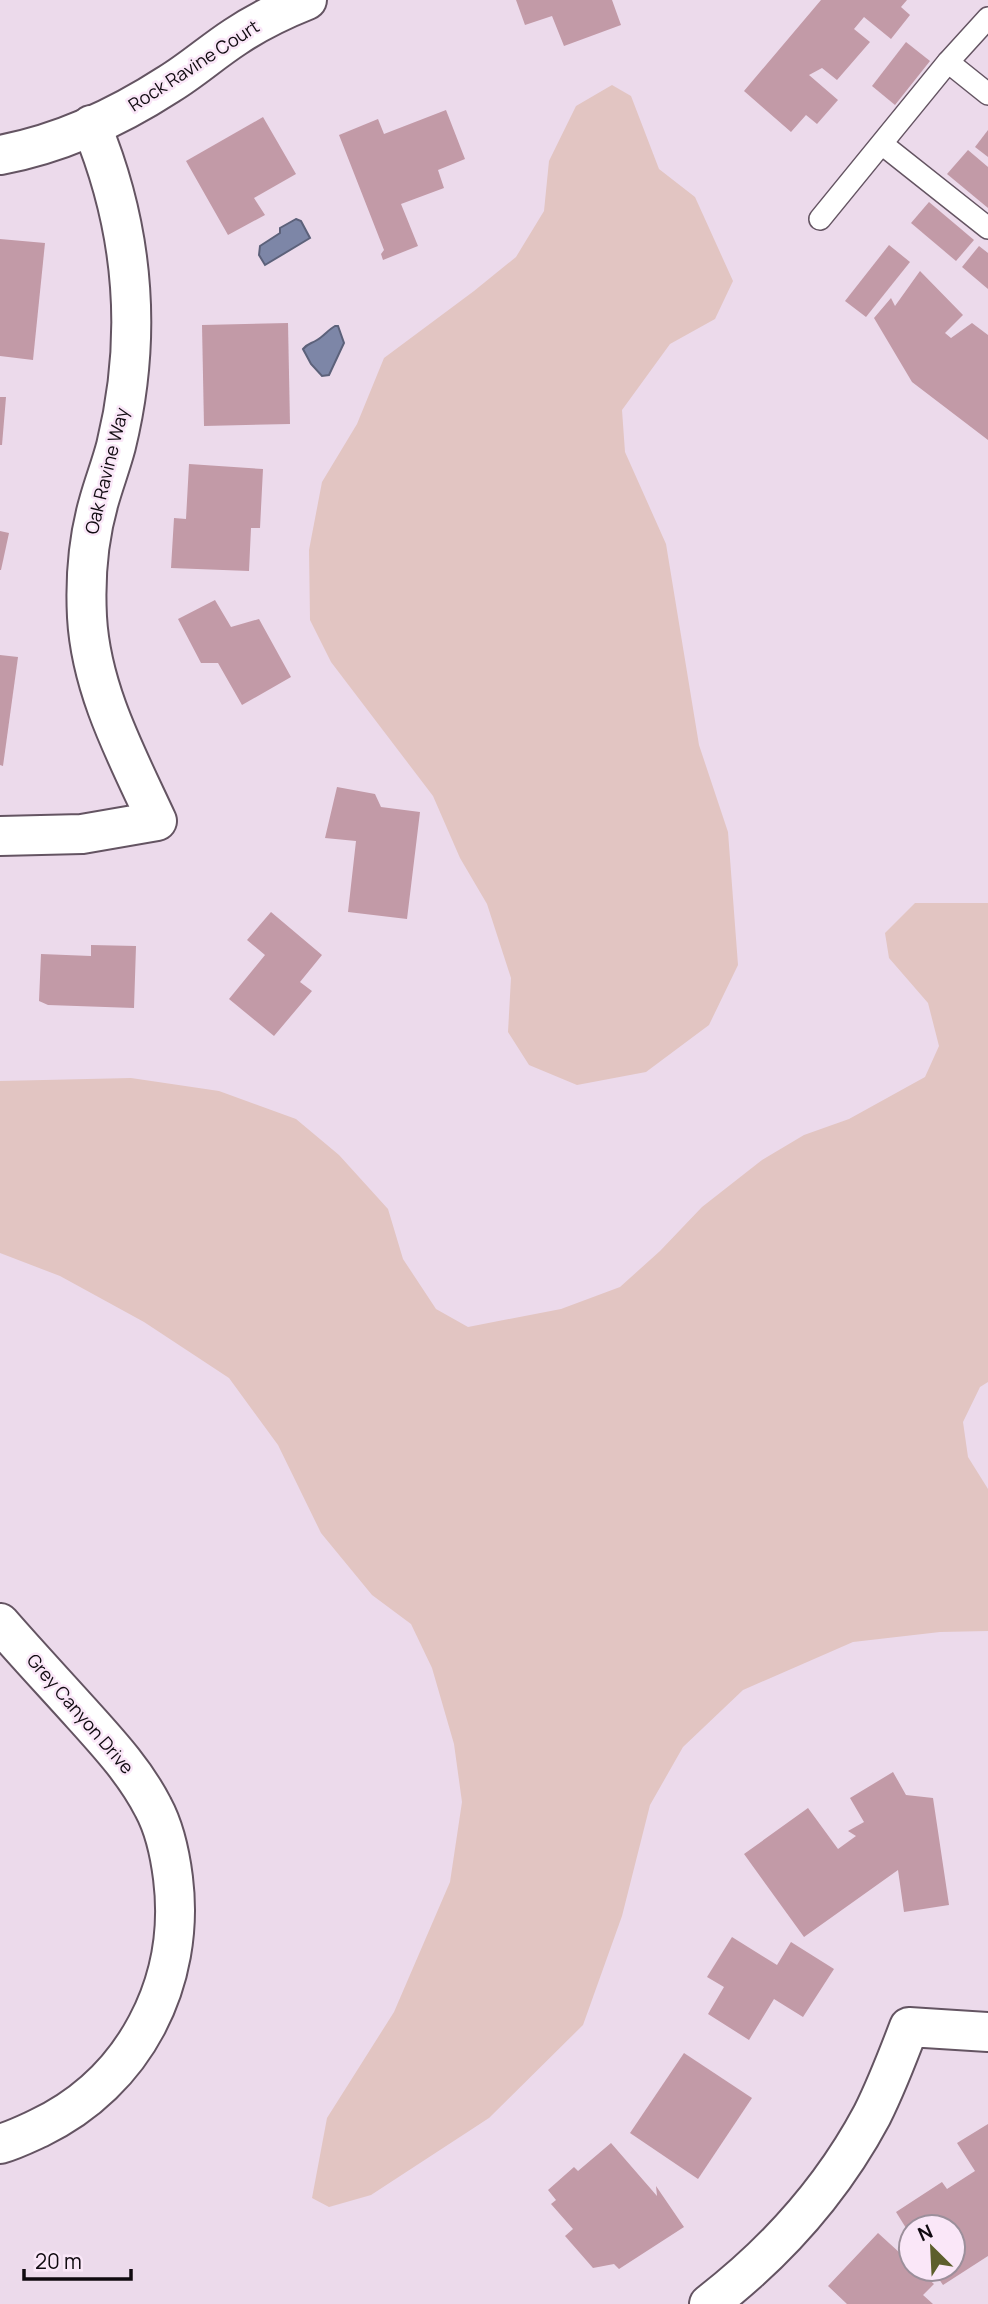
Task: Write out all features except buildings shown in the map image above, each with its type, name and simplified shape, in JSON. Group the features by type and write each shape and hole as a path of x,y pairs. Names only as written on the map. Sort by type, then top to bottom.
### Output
{"street":[{"name":"Rock Ravine Court","path":"0,155 63,137 121,112 169,84 236,36 284,9 307,0"},
{"name":"Oak Ravine Way","path":"0,836 82,834 157,821 101,694 90,648 87,619 89,544 125,407 132,331 131,289 121,213 104,156 91,125"},
{"name":"Grey Canyon Drive","path":"0,1623 127,1764 141,1786 163,1831 170,1856 177,1906 172,1957 166,1982 146,2029 132,2050 116,2070 79,2105 57,2119 0,2144"},
{"path":"709,2304 743,2278 824,2191 871,2116 909,2026 988,2032"}],"lane":[{"path":"820,219 948,62 988,18"},
{"path":"948,62 988,94"},
{"path":"881,144 988,228"}],"shaded area":[{"path":"612,85 631,96 659,169 695,197 733,281 715,319 670,344 622,410 625,452 666,544 699,745 728,832 738,965 709,1025 646,1072 577,1085 529,1065 508,1032 511,978 487,904 460,858 433,796 331,662 310,620 309,550 322,482 357,424 384,358 516,257 544,211 549,161 576,106"},
{"path":"915,903 988,903 988,1382 980,1387 963,1422 968,1457 988,1489 988,1631 940,1632 853,1642 743,1690 683,1747 650,1805 622,1916 583,2025 489,2118 371,2195 329,2207 312,2198 327,2118 394,2012 450,1882 462,1802 454,1744 432,1668 411,1624 372,1595 321,1533 278,1445 229,1378 144,1322 60,1276 0,1253 0,1081 131,1078 219,1091 296,1119 339,1155 388,1209 403,1259 436,1309 468,1327 561,1309 620,1287 660,1251 702,1207 762,1160 804,1135 849,1119 925,1077 939,1046 928,1003 889,958 885,933"}],"water":[{"path":"296,219 301,221 310,238 265,265 259,255 260,246 280,233 280,228"},
{"path":"338,326 344,343 329,375 322,376 303,349"}]}
